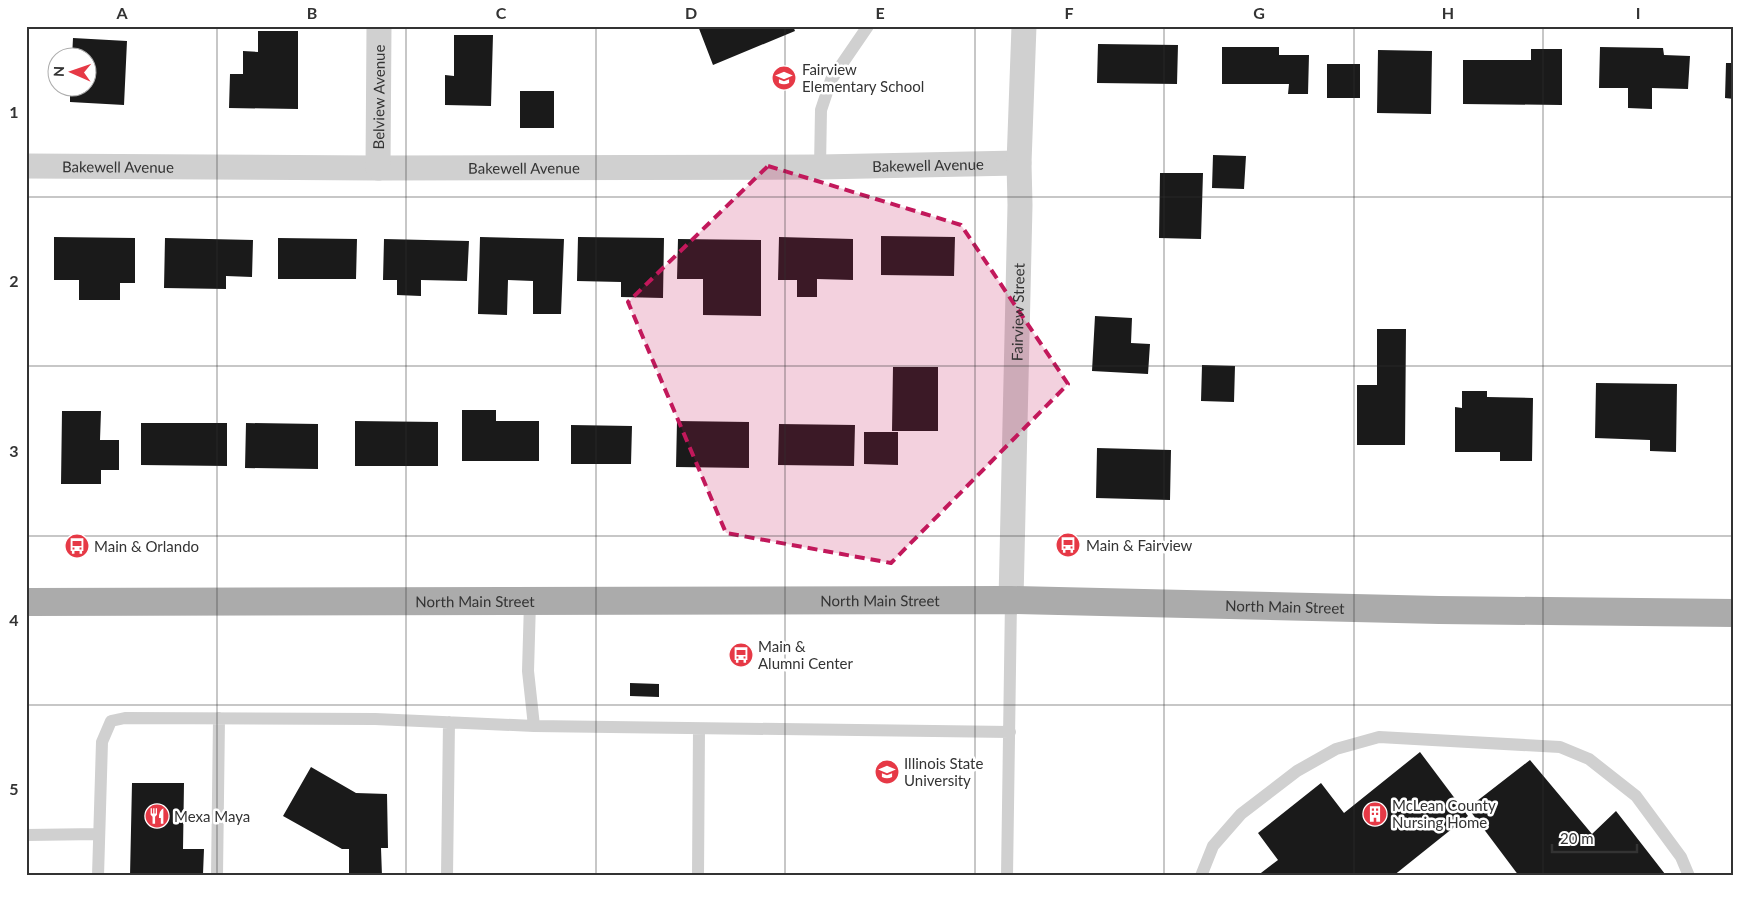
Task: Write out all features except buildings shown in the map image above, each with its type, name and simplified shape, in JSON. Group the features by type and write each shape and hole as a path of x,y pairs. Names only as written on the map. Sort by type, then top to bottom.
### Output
{"main road":[{"name":"North Main Street","path":"26,602 1011,600 1439,610 1734,613"}],"street":[{"name":"Belview Avenue","path":"378,168 379,26"},
{"name":"Fairview Street","path":"1011,600 1024,26"},
{"name":"Bakewell Avenue","path":"26,166 378,168 820,167 1020,163"}],"lane":[{"path":"820,167 821,110 831,80 868,26"},
{"path":"1007,876 1011,600"},
{"path":"530,602 528,671 534,726"},
{"path":"98,876 102,742 110,721 125,718 375,719 534,726 1010,732"},
{"path":"217,876 219,718"},
{"path":"447,876 449,722"},
{"path":"698,876 699,729"},
{"path":"1201,876 1214,846 1241,814 1297,771 1312,762 1336,749 1379,737 1560,747 1589,759 1636,796 1682,857 1689,876"},
{"path":"26,835 100,834"}],"highlighted area":[{"path":"768,166 961,225 1068,384 891,563 726,533 628,302"}],"place":[{"name":"Fairview Elementary School","path":"784,78"},
{"name":"Main & Fairview","path":"1068,545"},
{"name":"Main & Orlando","path":"77,546"},
{"name":"Main & Alumni Center","path":"741,655"},
{"name":"Illinois State University","path":"887,772"},
{"name":"McLean County Nursing Home","path":"1375,814"},
{"name":"Mexa Maya","path":"157,816"}]}
